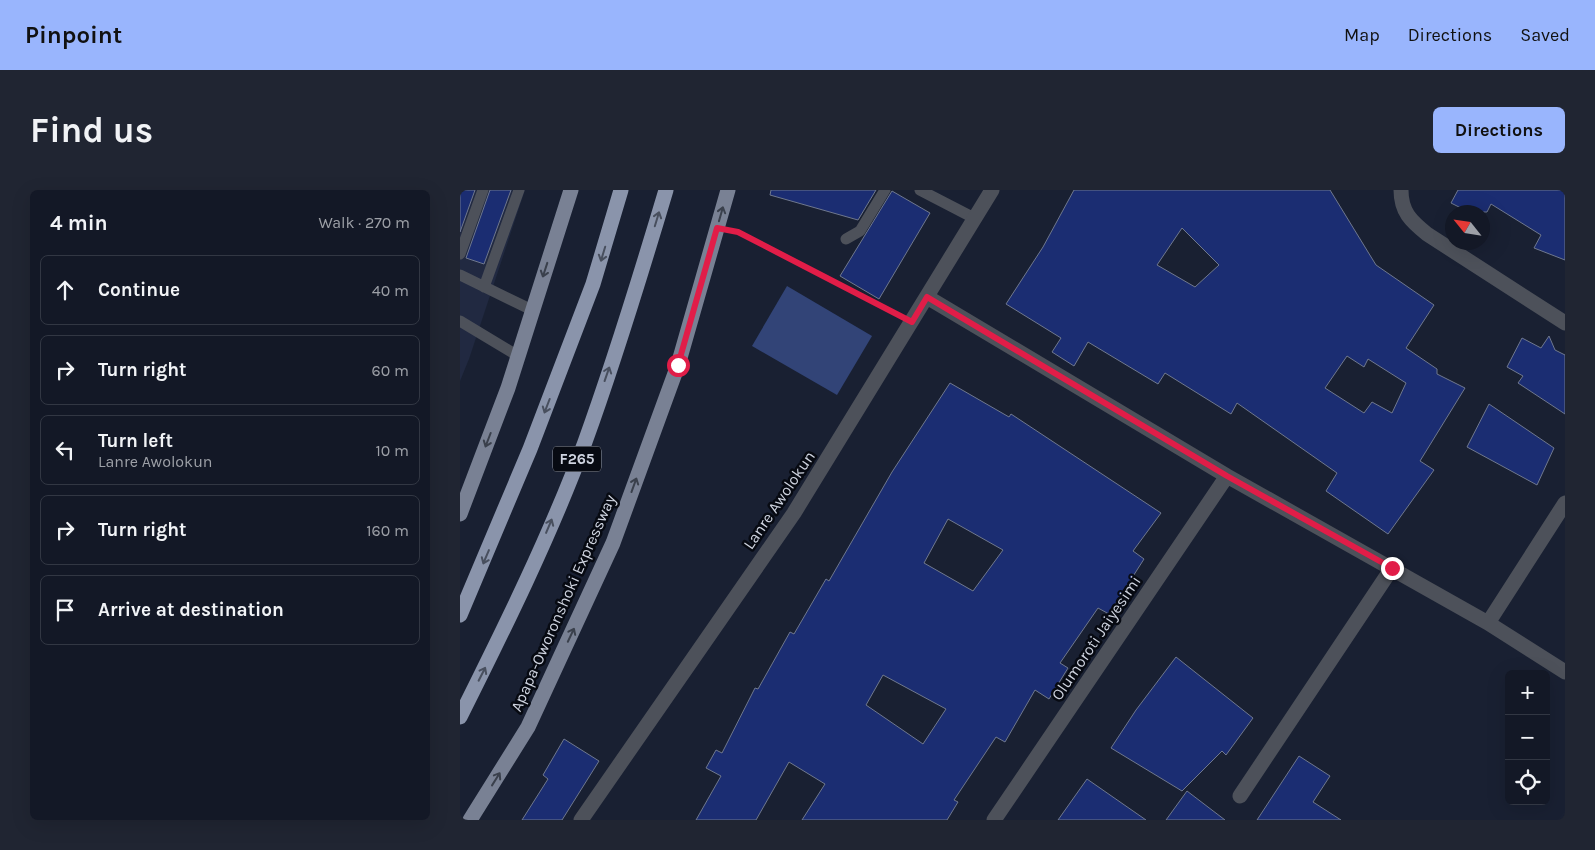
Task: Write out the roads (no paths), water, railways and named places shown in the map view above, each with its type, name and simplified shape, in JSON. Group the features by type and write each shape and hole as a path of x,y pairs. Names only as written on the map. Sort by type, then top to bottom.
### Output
{"highway":[{"name":"F265","path":"460,616 530,449 593,284 621,190"},
{"name":"F265","path":"460,717 513,611 584,442 641,274 666,190"}],"main road":[{"path":"460,514 518,356 571,190"},
{"name":"Apapa-Oworonshoki Expressway","path":"470,820 528,726 613,543 678,365 728,190"}],"street":[{"name":"Lanre Awolokun","path":"581,820 794,513 992,190"},
{"path":"1401,190 1401,202 1407,217 1427,234 1565,323"},
{"path":"927,297 1227,476 1488,623 1565,672"},
{"name":"Olumoroti Jaiyesimi","path":"994,820 1227,476"},
{"path":"1488,623 1565,503"},
{"path":"1240,796 1392,568"}],"lane":[{"path":"460,254 484,190"},
{"path":"484,287 519,190"},
{"path":"846,239 860,231 885,190"},
{"path":"920,190 974,218"},
{"path":"460,275 532,310"},
{"path":"460,321 518,356"}]}
